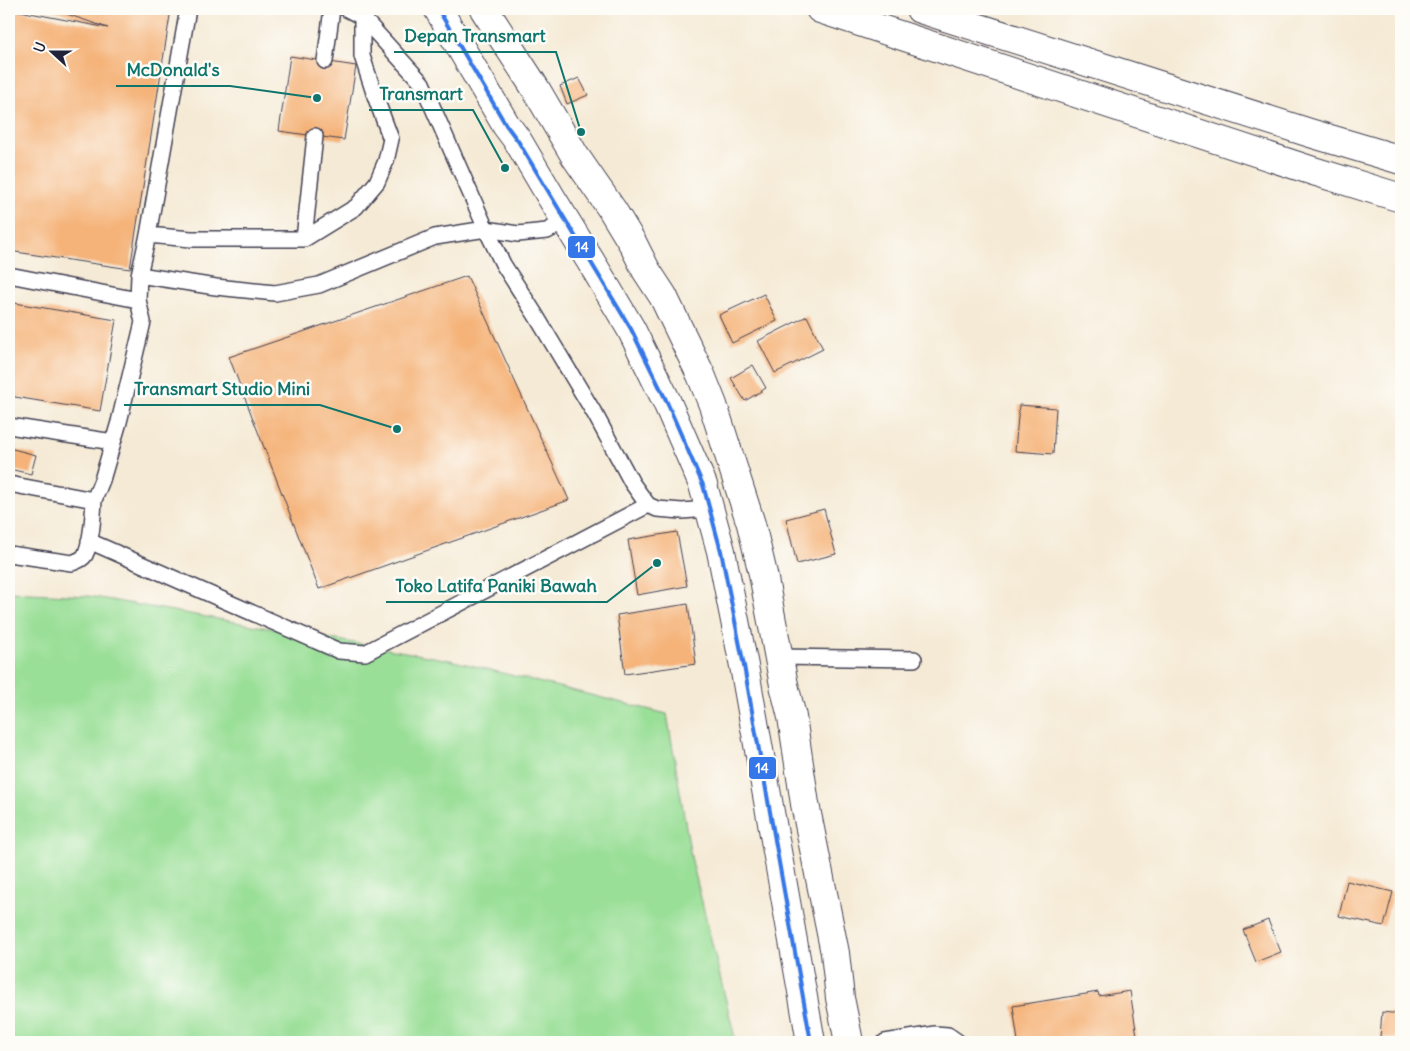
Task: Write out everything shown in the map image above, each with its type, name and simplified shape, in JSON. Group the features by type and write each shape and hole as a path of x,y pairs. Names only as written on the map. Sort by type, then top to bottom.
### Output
{"highway":[{"path":"438,9 506,125 518,141 631,328 652,368 703,485 720,551 744,666 811,1042"},
{"path":"820,9 1310,170 1401,198"},
{"path":"920,9 1263,119 1401,160"},
{"path":"487,10 540,94 575,156 633,244 646,270 663,296 701,375 713,405 751,524 763,574 792,717 805,804 835,953 840,998 849,1042"}],"lane":[{"path":"9,554 72,563 85,556 89,541 94,500 113,442 143,322 138,300 139,275 148,235 188,9"},
{"path":"325,61 332,9"},
{"path":"347,9 362,17 422,83 503,264 536,314 596,416 632,483 648,505 657,509 675,511 708,508"},
{"path":"148,235 206,239 304,240 356,207 377,182 386,161 391,138 362,56 362,17"},
{"path":"304,240 315,136"},
{"path":"139,275 216,287 275,293 320,285 435,237 486,229 518,234 547,231 566,221"},
{"path":"9,275 138,300"},
{"path":"9,426 113,442"},
{"path":"9,484 94,500"},
{"path":"89,541 339,651 366,653 648,505"},
{"path":"779,657 914,659"},
{"path":"885,1042 912,1040 935,1034 948,1035 958,1042"}],"green space":[{"path":"9,592 88,596 450,660 667,714 691,857 736,1042 9,1042"}],"building":[{"path":"9,9 108,28 52,9 171,9 130,269 9,251"},
{"path":"290,56 356,66 344,140 279,131"},
{"path":"579,78 588,95 567,104 560,86"},
{"path":"467,276 569,500 319,589 229,357"},
{"path":"764,294 777,321 732,343 719,315"},
{"path":"9,302 116,320 100,411 9,396"},
{"path":"807,316 823,349 775,373 758,341"},
{"path":"753,365 766,388 745,401 731,378"},
{"path":"1019,405 1056,408 1053,454 1015,451"},
{"path":"9,448 36,455 31,474 9,469"},
{"path":"824,509 836,554 797,564 786,519"},
{"path":"677,532 687,586 637,595 628,540"},
{"path":"688,604 696,664 625,674 617,615"},
{"path":"1347,881 1393,892 1384,926 1339,916"},
{"path":"1268,920 1281,952 1256,962 1243,930"},
{"path":"1130,991 1138,1042 1018,1042 1013,1006 1098,992 1099,996"},
{"path":"1382,1012 1401,1014 1401,1039 1380,1037"}],"transit line":[{"name":"14","path":"438,9 506,125 518,141 631,329 666,400 703,485 721,551 744,666 811,1042"}],"place":[{"name":"McDonald's","path":"317,98"},
{"name":"Depan Transmart","path":"581,132"},
{"name":"Transmart","path":"505,168"},
{"name":"Transmart Studio Mini","path":"397,429"},
{"name":"Toko Latifa Paniki Bawah","path":"657,563"}]}
